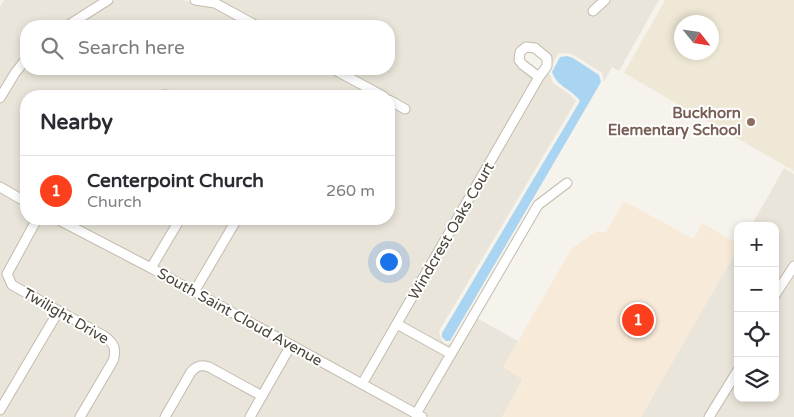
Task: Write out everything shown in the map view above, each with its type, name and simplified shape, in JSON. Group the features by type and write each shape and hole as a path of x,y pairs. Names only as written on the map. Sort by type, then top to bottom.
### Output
{"street":[{"path":"76,20 108,0"},
{"path":"195,0 215,3 245,20"},
{"path":"593,11 605,0"},
{"path":"0,98 20,67"},
{"path":"344,75 372,90"},
{"name":"Windcrest Oaks Court","path":"362,384 539,77"},
{"path":"395,103 405,109"},
{"path":"419,416 451,354 538,206 567,184"},
{"path":"0,187 20,199"},
{"name":"Twilight Drive","path":"34,225 7,274 12,285 104,336 115,347 112,361 80,417"},
{"name":"South Saint Cloud Avenue","path":"69,225 151,268 419,416"},
{"path":"151,268 176,225"},
{"path":"194,292 233,225"},
{"path":"779,289 794,266"},
{"path":"0,410 58,312"},
{"path":"397,324 451,354"},
{"path":"250,417 291,345"},
{"path":"165,417 191,372 201,365 209,367 262,396"},
{"path":"709,417 734,376"}],"shaded area":[{"path":"4,0 101,0 69,20 20,20 20,60 0,91 0,7"},
{"path":"115,0 180,0 214,6 239,20 83,20"},
{"path":"216,0 600,0 588,10 593,15 610,0 659,0 619,71 612,67 604,82 602,73 574,55 567,53 558,54 552,65 550,55 536,44 529,42 520,46 515,54 515,60 535,78 360,379 156,267 180,225 395,225 395,106 407,113 410,108 395,100 395,90 378,90 351,75 395,75 395,20 253,20"},
{"name":"Buckhorn Elementary School","path":"665,0 794,0 794,171 624,73"},
{"path":"549,72 553,83 576,101 439,331 441,339 446,344 452,343 475,304 450,348 403,321 542,79"},
{"path":"20,74 337,75 365,90 20,90 20,195 0,183 0,106"},
{"path":"784,168 794,174 794,259 779,282 779,222 753,222"},
{"path":"0,191 20,203 20,225 30,225 4,275 53,313 0,402"},
{"path":"624,201 693,239 702,223 734,242 734,255 641,417 502,417 523,380 503,367 572,248 596,232 606,232"},
{"path":"39,225 61,225 286,346 260,392 201,362 161,417 84,417 119,351 118,347 112,337 15,283 11,274"},
{"path":"76,225 171,225 149,263"},
{"path":"734,255 734,370 705,417 641,417"},
{"path":"794,272 794,417 714,417 734,384 734,402 779,402 779,296"},
{"path":"60,316 110,345 111,353 75,417 0,417"},
{"path":"477,318 518,341 503,367 523,379 502,417 429,417 422,413"},
{"path":"398,328 446,355 415,409 367,383"},
{"path":"293,350 415,417 254,417"},
{"path":"204,369 257,397 246,417 169,417 196,371"}],"water":[{"path":"567,56 599,75 601,82 450,341 446,341 442,337 442,333 580,101 557,81 552,72 560,57"}],"place":[{"name":"Buckhorn Elementary School","path":"751,122"},
{"name":"Centerpoint Church","path":"638,320"}]}
